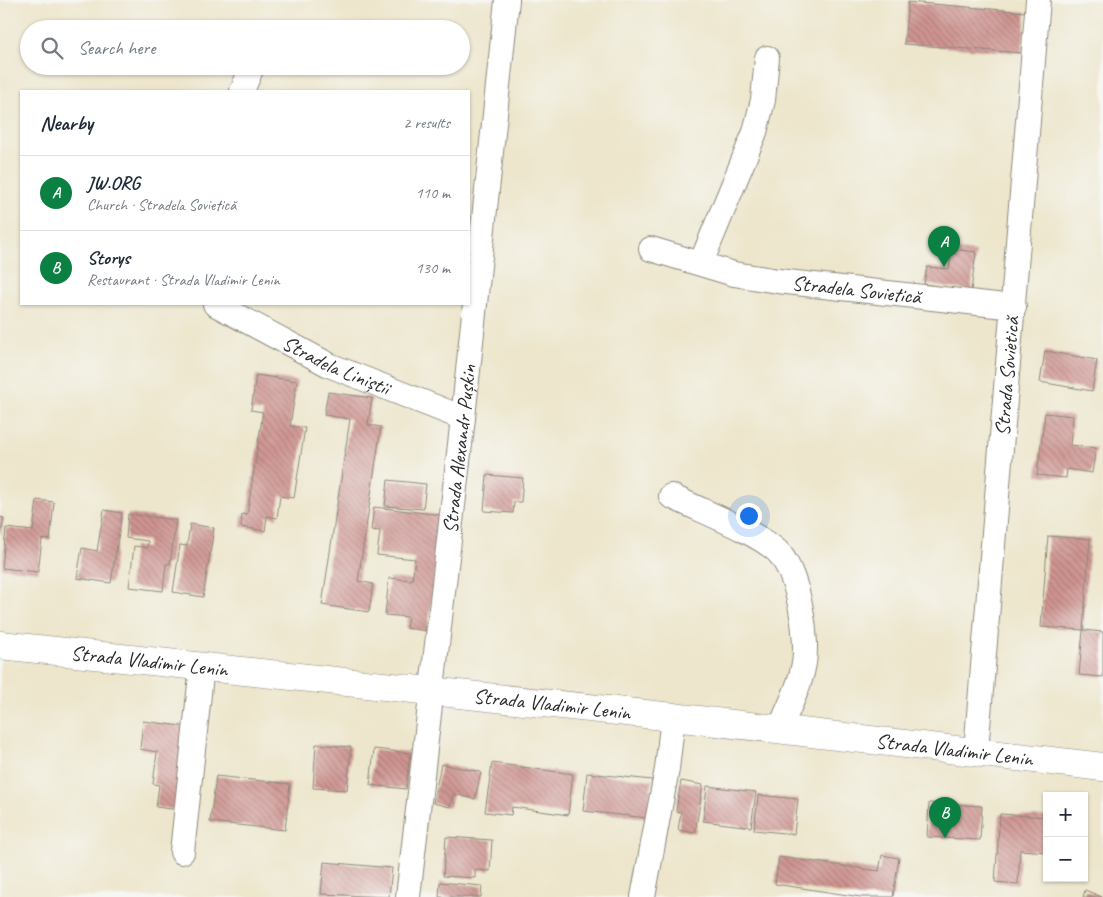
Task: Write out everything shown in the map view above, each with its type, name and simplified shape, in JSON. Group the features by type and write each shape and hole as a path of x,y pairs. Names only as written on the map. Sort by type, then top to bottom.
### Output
{"main road":[{"name":"Strada Vladimir Lenin","path":"0,645 673,717 1103,767"}],"street":[{"name":"Strada Alexandr Pușkin","path":"408,897 463,418 507,0"},
{"name":"Strada Sovietică","path":"976,751 1038,0"},
{"path":"701,263 754,132 763,100 768,58"},
{"name":"Stradela Sovietică","path":"651,249 734,274 778,281 1014,307"},
{"name":"Stradela Liniștii","path":"217,305 329,365 463,418"},
{"path":"671,496 746,532 777,552 791,573 804,626 804,668 780,729"},
{"path":"182,852 202,666"},
{"path":"643,897 667,769 673,717"}],"building":[{"path":"908,2 1026,12 1022,53 904,44"},
{"path":"952,249 976,252 971,291 924,284 927,267 949,269"},
{"path":"1045,351 1097,360 1092,391 1040,382"},
{"path":"256,375 297,381 290,426 305,428 294,498 280,496 277,518 267,516 265,531 241,527 242,514 247,515 263,412 251,410"},
{"path":"328,392 372,398 368,425 381,427 358,581 373,584 369,612 322,605 350,419 324,415"},
{"path":"1045,413 1073,416 1070,445 1096,448 1092,473 1067,469 1066,478 1037,475"},
{"path":"487,475 523,478 521,502 514,502 513,513 484,511"},
{"path":"388,480 426,484 423,509 385,506"},
{"path":"37,500 54,502 50,540 42,539 38,572 2,568 6,528 33,531"},
{"path":"374,507 442,515 428,631 406,628 408,617 385,615 389,578 412,580 415,559 377,555 380,531 371,530"},
{"path":"104,510 122,513 111,583 77,578 82,548 97,551"},
{"path":"128,514 176,520 170,564 166,564 163,591 129,587 134,546 147,548 148,541 126,538"},
{"path":"0,517 4,518 1,534 0,534"},
{"path":"190,524 214,528 203,597 173,592 180,545 187,546"},
{"path":"1048,536 1090,539 1083,630 1041,627"},
{"path":"1083,630 1103,632 1103,677 1079,675"},
{"path":"143,721 189,727 179,810 156,807 159,785 153,784 157,752 140,749"},
{"path":"316,744 351,747 347,790 313,788"},
{"path":"374,749 410,753 406,789 370,785"},
{"path":"492,763 573,774 568,815 512,807 511,815 485,812"},
{"path":"441,764 481,772 475,799 453,794 450,807 433,803"},
{"path":"587,773 652,780 648,818 583,811"},
{"path":"216,776 290,784 285,830 210,822"},
{"path":"681,781 703,785 695,833 678,830 681,812 676,811"},
{"path":"707,786 756,792 751,827 703,821"},
{"path":"758,795 798,799 794,834 754,830"},
{"path":"929,803 982,806 980,840 927,837"},
{"path":"1000,814 1043,817 1043,852 1020,850 1018,884 995,882"},
{"path":"446,837 492,840 490,871 475,870 475,878 443,876"},
{"path":"882,855 899,858 893,897 861,897 775,884 779,857 879,871"},
{"path":"324,862 392,868 389,897 321,894"},
{"path":"440,882 482,886 481,897 439,897"},
{"path":"1085,890 1102,897 1083,897"}],"place":[{"name":"JW.ORG","path":"944,267"},
{"name":"Storys","path":"945,838"}]}
